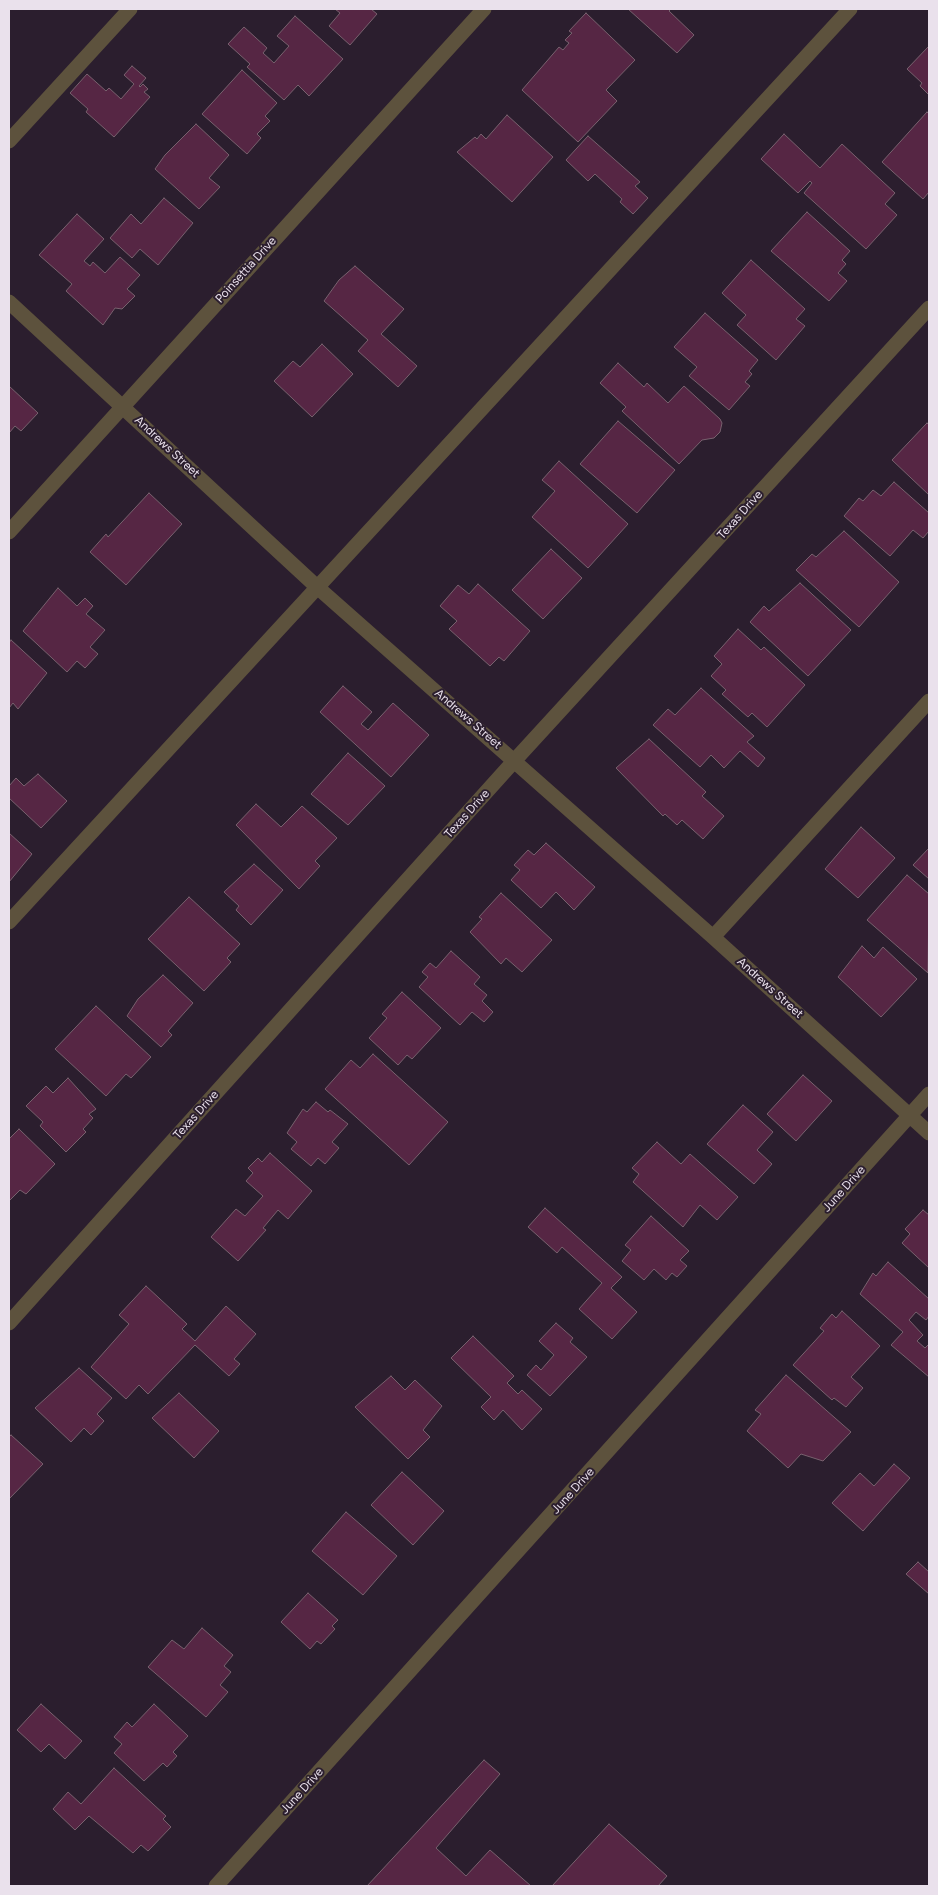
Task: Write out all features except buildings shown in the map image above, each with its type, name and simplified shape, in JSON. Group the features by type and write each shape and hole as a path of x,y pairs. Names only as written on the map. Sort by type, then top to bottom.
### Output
{"street":[{"path":"9,141 130,9"},
{"name":"Poinsettia Drive","path":"9,532 484,9"},
{"path":"9,922 316,586 850,9"},
{"name":"Andrews Street","path":"9,302 316,586 515,760 929,1133"},
{"name":"Texas Drive","path":"9,1323 515,760 929,308"},
{"path":"713,937 929,702"},
{"name":"June Drive","path":"216,1886 929,1094"}]}
